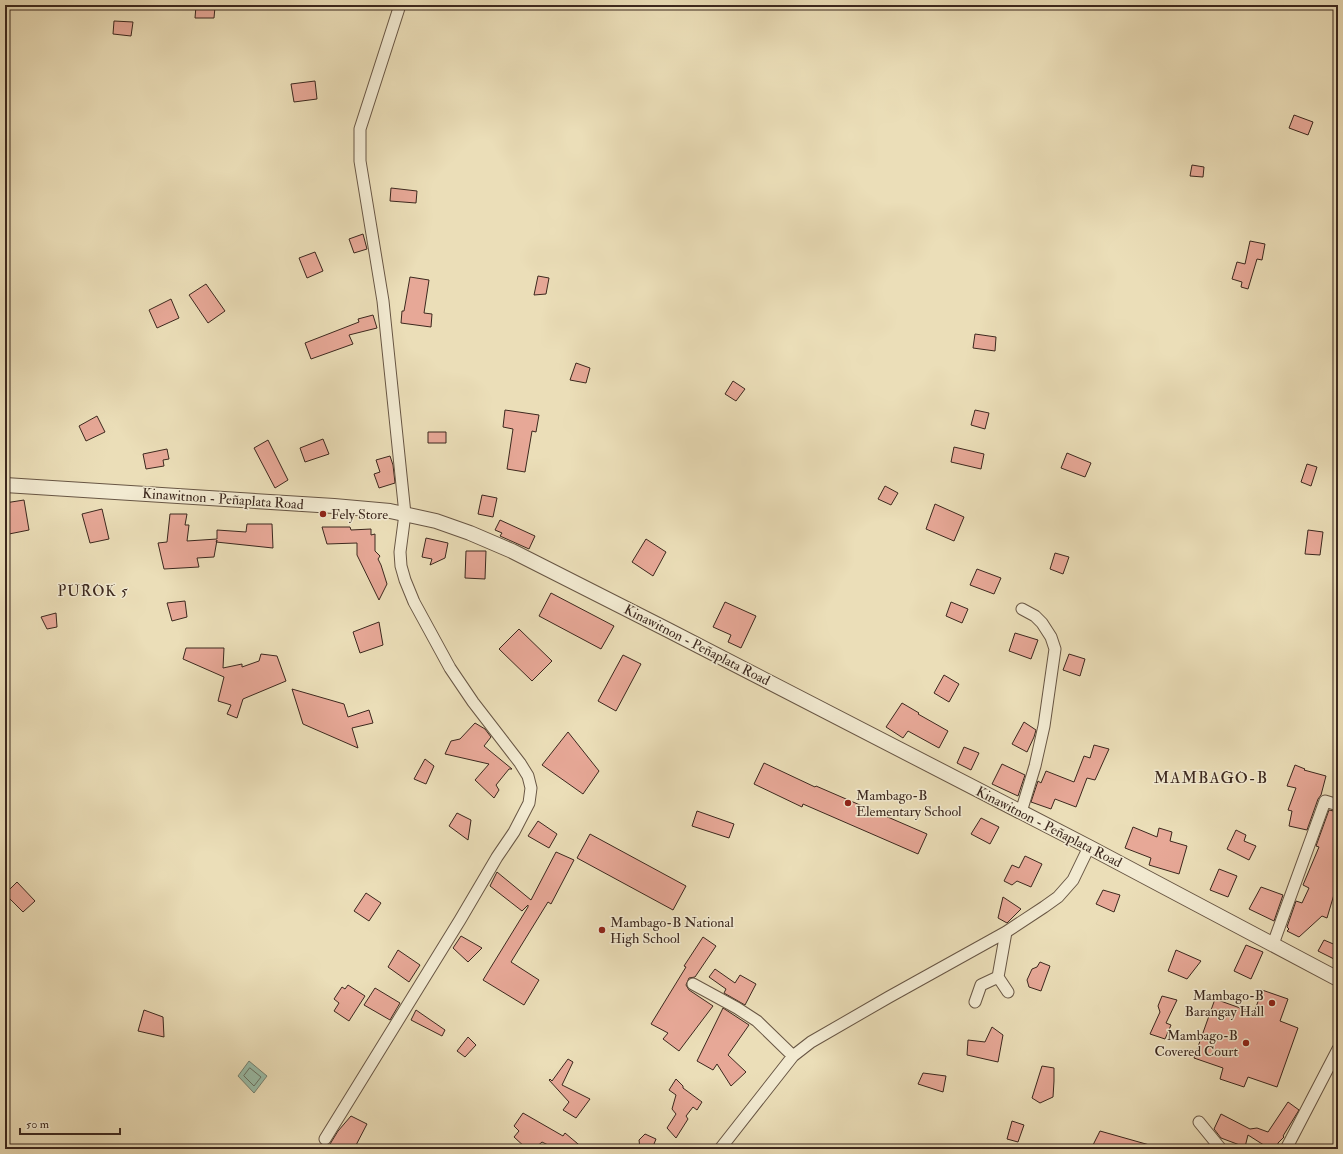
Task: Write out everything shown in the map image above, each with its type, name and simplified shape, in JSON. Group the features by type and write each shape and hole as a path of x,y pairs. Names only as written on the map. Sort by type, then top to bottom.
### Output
{"street":[{"path":"325,1139 460,920 497,857 514,832 529,803 530,788 528,776 520,763 473,702 450,668 414,602 401,566 400,552 405,514 383,301 360,155 360,129 400,5"},
{"name":"Kinawitnon - Peñaplata Road","path":"5,486 334,506 390,511 436,521 470,533 512,551 675,634 1089,847 1338,979"},
{"path":"1021,812 1040,746 1055,649 1051,637 1042,623 1035,616 1022,610"},
{"path":"1273,944 1326,801 1338,805"},
{"path":"720,1149 793,1056 811,1042 889,996 1006,932 1058,897 1073,880 1089,847"},
{"path":"1006,932 998,977 1008,992"},
{"path":"974,1002 981,985 998,977"},
{"path":"693,984 737,1008 757,1021 793,1056"},
{"path":"1286,1149 1338,1049"},
{"path":"1199,1122 1221,1149"}],"water":[{"path":"249,1061 267,1076 254,1093 238,1076"}],"building":[{"path":"196,6 215,7 214,18 195,18"},
{"path":"114,21 133,22 131,36 113,34"},
{"path":"315,81 317,99 294,102 291,84"},
{"path":"1294,115 1313,122 1308,135 1289,128"},
{"path":"1192,165 1204,167 1203,177 1190,176"},
{"path":"391,188 417,191 416,203 390,201"},
{"path":"363,234 367,249 354,253 349,239"},
{"path":"1250,241 1265,244 1262,260 1257,259 1248,289 1241,287 1242,282 1232,279 1237,262 1245,264"},
{"path":"315,252 323,271 307,278 299,258"},
{"path":"538,276 549,278 546,294 534,295"},
{"path":"410,277 429,280 424,313 432,314 431,327 401,323 402,311 404,311"},
{"path":"206,284 225,311 208,323 189,295"},
{"path":"171,299 179,318 157,328 149,310"},
{"path":"373,315 377,328 349,335 353,344 311,359 305,343 359,322 358,319"},
{"path":"975,334 996,337 995,351 973,348"},
{"path":"576,363 590,368 586,383 570,380"},
{"path":"733,381 745,389 736,401 725,394"},
{"path":"505,410 539,415 536,432 532,431 525,472 507,469 513,429 503,427"},
{"path":"975,410 989,413 985,429 971,425"},
{"path":"97,416 105,432 86,441 79,426"},
{"path":"428,432 446,432 446,443 428,443"},
{"path":"323,439 329,454 305,462 300,448"},
{"path":"268,440 288,480 275,488 254,448"},
{"path":"954,447 984,454 981,469 951,462"},
{"path":"167,449 169,459 163,460 164,466 146,469 143,454"},
{"path":"1067,453 1091,463 1085,477 1061,468"},
{"path":"390,456 393,465 395,483 379,488 374,474 380,472 376,460"},
{"path":"1307,464 1317,467 1311,486 1301,482"},
{"path":"885,486 898,493 891,505 878,499"},
{"path":"482,495 497,498 493,517 478,514"},
{"path":"24,500 29,530 9,534 5,503"},
{"path":"935,504 964,517 954,541 926,529"},
{"path":"102,509 109,539 90,543 82,514"},
{"path":"170,514 187,514 185,525 189,525 187,541 217,539 217,530 246,532 247,524 272,524 273,548 217,542 214,557 197,558 199,567 164,569 158,543 167,542"},
{"path":"500,520 535,536 529,549 500,536 502,533 495,530"},
{"path":"322,527 350,527 351,530 371,529 371,535 375,534 375,551 380,556 378,559 387,584 379,600 357,555 357,543 327,544"},
{"path":"1308,530 1323,532 1320,555 1305,554"},
{"path":"426,538 448,543 445,558 430,565 432,559 422,557"},
{"path":"646,539 666,552 653,576 632,562"},
{"path":"466,551 486,551 485,579 465,578"},
{"path":"1055,553 1069,557 1063,574 1050,569"},
{"path":"977,569 1001,578 994,594 970,585"},
{"path":"551,593 614,626 601,649 539,616"},
{"path":"185,601 187,617 172,621 167,603"},
{"path":"725,602 756,616 741,648 728,642 731,635 713,627"},
{"path":"951,602 968,609 962,623 946,616"},
{"path":"56,613 57,627 47,629 41,617"},
{"path":"379,622 383,645 360,653 353,632"},
{"path":"519,629 552,661 532,681 499,649"},
{"path":"1015,633 1038,640 1031,659 1009,651"},
{"path":"186,648 224,648 223,668 242,664 242,667 259,661 261,654 277,656 286,681 243,699 237,718 227,714 231,705 218,701 224,677 183,659"},
{"path":"1069,654 1085,659 1080,676 1063,670"},
{"path":"623,655 641,664 616,711 598,701"},
{"path":"944,675 959,684 949,702 934,693"},
{"path":"292,689 344,704 348,717 369,710 373,723 352,728 358,748 303,724"},
{"path":"902,703 948,731 939,748 908,731 903,738 886,727"},
{"path":"1024,722 1036,730 1027,752 1012,744"},
{"path":"475,723 485,729 491,737 484,746 512,769 509,769 496,785 499,790 494,798 475,780 489,764 445,754 451,741 460,739"},
{"path":"568,732 599,771 583,794 542,765"},
{"path":"1094,745 1109,749 1095,780 1087,778 1076,807 1055,799 1051,809 1031,802 1038,781 1041,783 1046,771 1074,782 1084,756 1090,758"},
{"path":"964,747 979,753 971,770 957,763"},
{"path":"425,759 434,766 426,784 414,779"},
{"path":"764,763 815,787 816,786 927,834 918,854 803,804 802,807 754,784"},
{"path":"1002,764 1025,775 1018,796 992,784"},
{"path":"1295,765 1305,769 1304,770 1326,776 1321,795 1318,799 1307,830 1289,826 1292,811 1288,810 1296,788 1287,786"},
{"path":"1329,810 1338,812 1338,881 1327,918 1322,916 1299,937 1287,931 1289,929 1287,927 1296,901 1302,903 1309,888 1303,885 1319,847 1316,846"},
{"path":"697,811 734,824 729,838 692,826"},
{"path":"457,813 471,820 468,840 449,826"},
{"path":"981,818 999,827 990,844 971,834"},
{"path":"538,821 557,834 549,848 528,836"},
{"path":"1133,827 1157,837 1159,828 1172,832 1170,841 1187,846 1179,874 1149,865 1151,858 1125,848"},
{"path":"1236,830 1246,835 1244,841 1256,846 1249,860 1227,849"},
{"path":"590,834 686,886 673,910 577,858"},
{"path":"556,852 574,860 551,904 548,902 511,962 539,980 524,1005 483,980 528,907 528,905 522,911 490,886 497,872 531,900"},
{"path":"1025,856 1042,864 1031,887 1017,881 1012,885 1004,881 1012,865 1019,868"},
{"path":"1219,869 1237,876 1228,897 1210,890"},
{"path":"17,882 35,901 23,912 5,894"},
{"path":"1261,887 1283,895 1274,921 1249,909"},
{"path":"1103,890 1120,895 1114,912 1096,904"},
{"path":"366,893 381,903 369,921 354,911"},
{"path":"1003,897 1021,909 1007,923 998,918"},
{"path":"461,936 482,948 468,962 453,948"},
{"path":"703,937 716,946 695,977 689,978 686,985 689,990 713,1006 679,1051 663,1039 668,1033 651,1024 686,967 684,966"},
{"path":"1324,940 1338,946 1338,961 1318,951"},
{"path":"1246,945 1263,952 1251,979 1234,971"},
{"path":"398,950 420,965 409,982 388,967"},
{"path":"1176,950 1201,961 1187,979 1168,971"},
{"path":"1040,962 1050,966 1041,991 1029,987 1027,980 1032,969 1037,967"},
{"path":"715,969 735,983 740,975 756,984 745,1005 724,993 726,989 709,977"},
{"path":"348,985 365,996 349,1021 334,1011 339,1003 334,999 342,987 345,989"},
{"path":"375,988 400,1003 390,1020 364,1005"},
{"name":"Mambago-B Covered Court","path":"1262,990 1288,999 1280,1021 1298,1028 1277,1087 1248,1077 1244,1087 1220,1079 1223,1068 1194,1058 1215,999 1254,1013"},
{"path":"1162,996 1177,1000 1166,1023 1171,1025 1165,1039 1150,1034 1160,1012 1158,1006"},
{"path":"723,1008 749,1025 728,1055 746,1072 731,1086 717,1064 713,1070 697,1061"},
{"path":"144,1010 163,1017 164,1037 138,1031"},
{"path":"416,1010 445,1030 442,1036 411,1020"},
{"path":"992,1027 1003,1035 998,1062 967,1055 968,1040 985,1042"},
{"path":"468,1037 476,1045 465,1057 457,1051"},
{"path":"568,1059 573,1062 562,1085 590,1099 576,1118 563,1110 569,1102 549,1080 550,1079 552,1081"},
{"path":"1042,1066 1054,1068 1054,1081 1053,1097 1040,1103 1032,1098"},
{"path":"923,1073 946,1076 943,1092 918,1084"},
{"path":"676,1079 683,1086 683,1088 702,1102 697,1110 693,1107 686,1116 688,1119 676,1138 667,1128 676,1114 672,1109 676,1095 669,1090"},
{"path":"1288,1102 1299,1110 1283,1136 1284,1137 1278,1143 1277,1149 1270,1149 1248,1135 1245,1147 1221,1138 1214,1129 1221,1114 1250,1129 1257,1128 1268,1132"},
{"path":"523,1113 563,1136 565,1133 584,1149 556,1149 542,1142 534,1149 527,1149 514,1137 519,1131 514,1126"},
{"path":"351,1116 367,1124 354,1149 327,1149 338,1131"},
{"path":"1012,1121 1024,1125 1018,1142 1007,1139"},
{"path":"1100,1131 1153,1146 1152,1149 1091,1149"},
{"path":"645,1134 656,1139 652,1149 640,1149 639,1140"}],"place":[{"name":"Fely Store","path":"323,514"},
{"name":"Mambago-B Elementary School","path":"848,803"},
{"name":"Mambago-B National High School","path":"602,930"},
{"name":"Mambago-B Barangay Hall","path":"1272,1003"},
{"name":"Mambago-B Covered Court","path":"1246,1043"}],"district":[{"name":"PUROK 5","path":"93,591"},
{"name":"MAMBAGO-B","path":"1211,778"}]}
